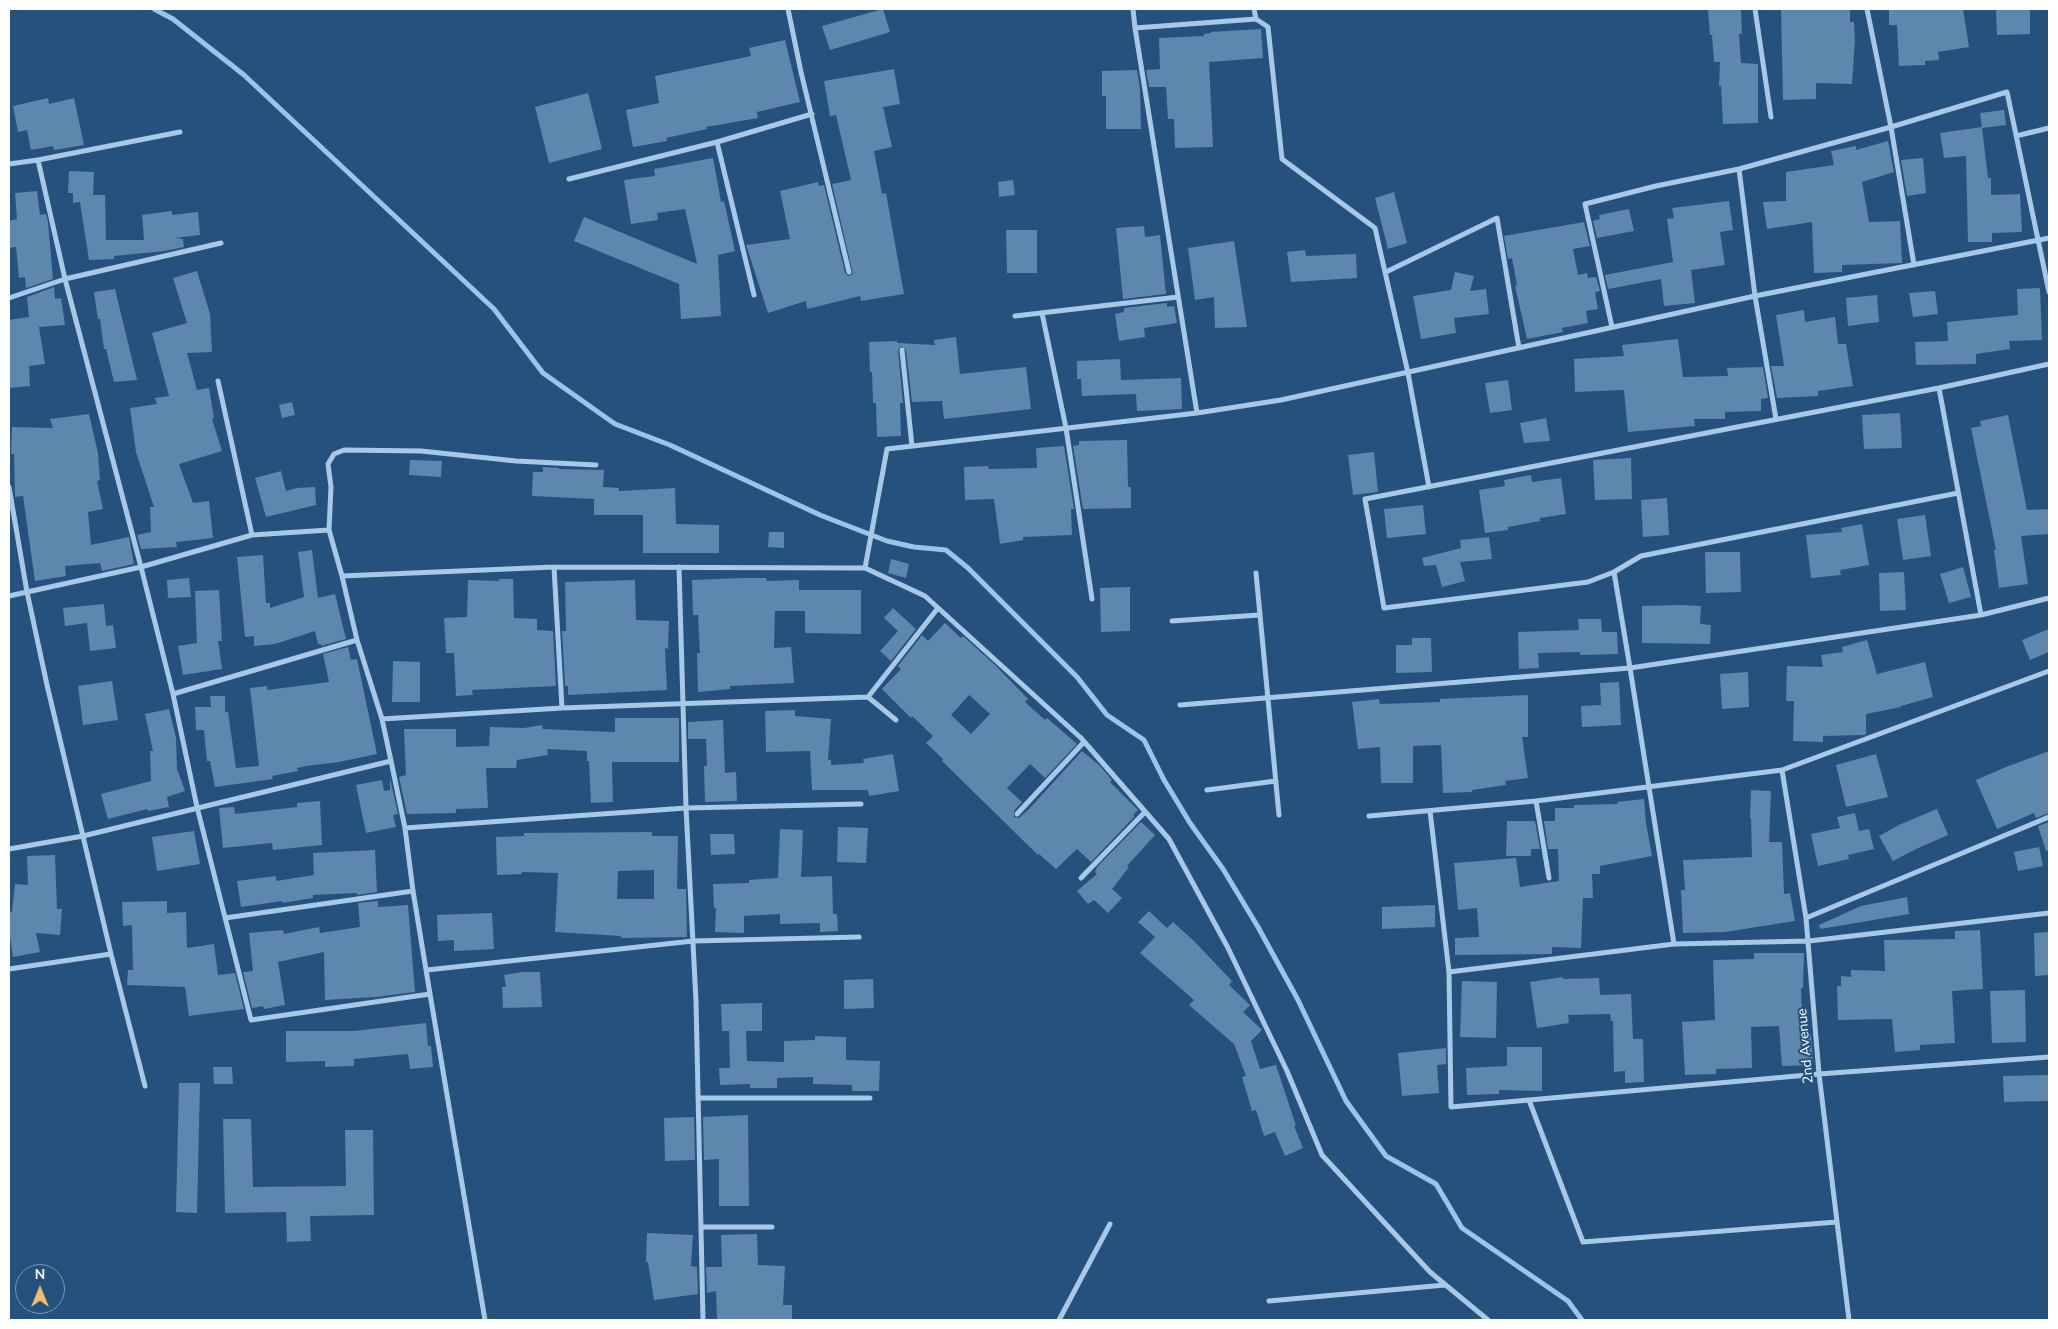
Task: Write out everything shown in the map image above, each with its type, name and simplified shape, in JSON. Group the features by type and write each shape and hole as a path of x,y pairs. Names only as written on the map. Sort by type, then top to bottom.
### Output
{"street":[{"path":"788,9 801,72 849,272"},
{"path":"1133,9 1198,413"},
{"path":"1254,9 1256,19"},
{"path":"1755,9 1770,117"},
{"path":"1867,9 1891,126 1914,265"},
{"path":"1135,28 1256,19 1268,27 1282,158 1376,228 1408,373 1429,486"},
{"path":"1612,328 1585,204 1656,186 1739,169 2007,92 2049,292"},
{"path":"569,179 717,142 812,114"},
{"path":"2016,136 2049,128"},
{"path":"9,164 180,132"},
{"path":"717,142 754,295"},
{"path":"38,160 65,279 174,694 197,807 251,1020 430,994"},
{"path":"1739,169 1755,296 1776,419"},
{"path":"1386,272 1497,218 1519,348"},
{"path":"865,568 887,449 1198,413 1281,400 1755,296 2049,238"},
{"path":"9,298 65,279 221,243"},
{"path":"1015,316 1178,297"},
{"path":"1042,313 1066,428 1092,599"},
{"path":"902,350 912,446"},
{"path":"1958,493 1641,556 1614,572 1588,582 1384,608 1365,499 1938,388 2049,364"},
{"path":"218,381 252,535"},
{"path":"1938,388 1981,615"},
{"path":"485,1320 413,891 405,828 382,719 357,640 329,530 331,487 328,464 334,454 344,450 421,451 477,458 596,466"},
{"path":"9,487 26,592 46,685 145,1086"},
{"path":"9,596 141,566 252,535 329,530"},
{"path":"342,576 554,566 865,568 925,596 1084,742 1169,839 1228,948 1287,1071 1322,1155 1430,1272 1488,1320"},
{"path":"554,566 562,708"},
{"path":"679,566 686,808 698,1098 703,1320"},
{"path":"1614,572 1674,944"},
{"path":"1256,573 1279,814"},
{"path":"1180,705 1630,668 1981,615 2049,598"},
{"path":"868,697 938,608"},
{"path":"1172,621 1259,615"},
{"path":"174,694 357,640"},
{"path":"1369,816 1536,801 1782,770 2049,671"},
{"path":"382,719 562,708 868,697 896,720"},
{"path":"1017,814 1084,742"},
{"path":"9,849 83,836 391,761"},
{"name":"2nd Avenue","path":"1782,770 1809,941 1819,1074 1849,1320"},
{"path":"1208,790 1276,781"},
{"path":"1536,801 1550,878"},
{"path":"405,828 686,808 862,804"},
{"path":"1430,811 1449,972 1451,1107 1819,1074 2049,1058"},
{"path":"1080,878 1145,812"},
{"path":"1806,918 2049,817"},
{"path":"225,918 413,891"},
{"path":"1449,972 1674,944 1809,941 2049,913"},
{"path":"427,970 693,941 859,937"},
{"path":"9,970 111,954"},
{"path":"698,1098 870,1098"},
{"path":"1529,1100 1583,1242 1837,1222"},
{"path":"1059,1320 1110,1224"},
{"path":"701,1227 772,1227"},
{"path":"1269,1301 1445,1285"}],"building":[{"path":"883,9 890,32 830,50 822,26"},
{"path":"1708,9 1741,9 1742,34 1739,34 1741,63 1758,64 1758,123 1723,124 1721,86 1719,86 1720,62 1714,62"},
{"path":"1781,9 1850,9 1850,22 1854,22 1855,41 1852,84 1816,83 1816,99 1783,100"},
{"path":"1889,9 1963,9 1969,47 1938,52 1939,60 1925,61 1925,65 1899,66 1897,25 1889,25"},
{"path":"1996,9 2030,9 2030,34 1997,35"},
{"path":"1261,29 1263,58 1209,62 1213,147 1175,148 1174,119 1168,119 1166,87 1149,87 1146,70 1160,69 1159,38 1204,36 1204,34 1211,32"},
{"path":"785,40 800,102 757,112 758,118 706,127 707,129 666,138 667,141 633,147 626,110 659,103 655,76 751,56 749,48"},
{"path":"894,69 900,104 883,107 892,147 874,151 882,194 886,193 904,294 861,301 860,296 807,309 806,301 768,313 746,245 790,239 780,191 818,182 819,186 824,185 845,273 848,276 853,274 832,184 851,180 836,115 830,116 824,81"},
{"path":"1137,70 1140,89 1141,129 1106,129 1106,96 1102,96 1102,71"},
{"path":"588,93 602,149 549,163 535,107"},
{"path":"48,98 49,104 74,98 84,145 54,150 53,146 31,150 27,130 18,132 13,106"},
{"path":"2004,110 2006,125 1982,128 1988,178 1991,178 1991,195 2020,194 2022,232 1992,233 1992,242 1968,242 1966,156 1944,158 1940,133 1982,127 1980,113"},
{"path":"1888,141 1894,172 1862,182 1869,222 1900,221 1902,263 1842,265 1842,272 1814,273 1812,222 1767,229 1763,202 1786,201 1786,172 1834,165 1831,151 1856,146 1856,150"},
{"path":"713,158 721,202 724,201 735,251 718,255 721,316 681,319 679,284 574,241 584,217 697,264 685,209 657,213 658,220 631,224 624,180 655,176 654,169"},
{"path":"1923,158 1926,193 1907,196 1901,160"},
{"path":"69,171 94,172 93,195 105,195 106,240 144,240 142,215 172,211 172,215 198,212 200,235 175,238 183,239 184,247 165,251 114,256 114,259 89,260 80,202 73,203 73,193 68,193"},
{"path":"1013,180 1015,195 999,197 998,182"},
{"path":"37,191 40,215 46,214 48,222 53,279 26,288 25,277 19,278 16,247 9,248 9,221 17,219 15,193"},
{"path":"1394,192 1407,243 1388,249 1375,198"},
{"path":"1729,201 1733,230 1720,232 1725,265 1691,270 1695,303 1664,306 1661,279 1608,289 1605,275 1673,262 1667,219 1674,218 1672,208"},
{"path":"1629,209 1634,231 1597,238 1593,221 1600,219 1599,215"},
{"path":"1584,222 1590,246 1573,249 1578,275 1587,273 1588,278 1596,277 1600,291 1595,292 1598,309 1586,311 1588,323 1562,328 1563,332 1527,339 1515,286 1517,285 1512,258 1508,259 1504,236"},
{"path":"1144,226 1145,237 1160,235 1166,294 1123,299 1116,228"},
{"path":"1006,230 1037,230 1037,273 1007,273"},
{"path":"1234,241 1247,327 1215,328 1214,297 1195,300 1188,248"},
{"path":"1305,250 1306,256 1356,254 1357,278 1291,282 1287,252"},
{"path":"197,271 210,314 212,352 187,353 197,390 209,388 214,418 212,419 222,451 179,464 193,503 209,501 213,538 176,542 177,547 141,549 137,535 151,532 150,507 154,507 136,452 130,408 157,404 155,398 169,396 152,333 187,323 173,278"},
{"path":"1455,272 1474,276 1470,291 1486,289 1489,314 1454,318 1456,333 1421,339 1413,296 1451,290"},
{"path":"54,287 55,299 61,298 65,325 39,327 45,364 29,366 30,386 9,388 9,320 29,317 27,297"},
{"path":"2040,288 2042,340 2009,341 2010,349 1976,354 1976,364 1916,365 1915,342 1948,341 1947,322 2018,315 2017,289"},
{"path":"115,289 137,380 114,382 106,349 104,349 94,292"},
{"path":"1935,291 1938,314 1913,317 1909,293"},
{"path":"1877,295 1879,322 1848,326 1846,298"},
{"path":"1167,303 1167,307 1174,306 1177,323 1144,328 1145,337 1119,341 1115,314 1124,312 1124,308"},
{"path":"1804,310 1805,322 1835,317 1838,344 1846,344 1853,386 1818,391 1818,396 1777,398 1771,366 1784,366 1776,315"},
{"path":"956,337 960,374 1026,367 1031,409 944,419 942,401 912,402 906,350 901,346 898,350 903,403 900,403 901,436 877,437 876,403 873,403 869,342 897,341 897,343 935,345 934,340"},
{"path":"1678,339 1683,377 1728,376 1727,368 1763,367 1768,398 1761,399 1761,411 1725,412 1725,419 1694,419 1695,426 1628,432 1624,390 1575,392 1574,359 1624,356 1622,345"},
{"path":"1120,359 1121,380 1181,378 1182,409 1137,411 1136,394 1082,396 1081,379 1077,379 1077,361"},
{"path":"1508,380 1512,410 1490,413 1485,383"},
{"path":"292,402 295,415 282,418 279,405"},
{"path":"1900,413 1902,448 1864,449 1862,415"},
{"path":"89,414 98,453 100,480 97,481 103,509 88,512 91,545 129,537 134,564 102,571 100,563 65,566 66,576 35,581 23,496 15,497 14,454 11,454 12,427 53,428 50,419"},
{"path":"2008,415 2027,510 2049,509 2049,534 2021,536 2028,584 1999,588 1994,550 1996,550 1971,428 1981,426 1980,421"},
{"path":"1546,418 1550,441 1524,443 1520,423"},
{"path":"1127,440 1128,487 1131,487 1131,508 1083,509 1073,446 1079,445 1079,441"},
{"path":"1064,446 1074,509 1071,509 1072,535 1023,537 1023,540 1000,544 994,499 965,500 964,467 988,466 989,469 1037,468 1036,448"},
{"path":"1374,452 1378,492 1353,495 1348,455"},
{"path":"1631,458 1632,499 1595,500 1593,460"},
{"path":"410,460 442,461 441,477 409,475"},
{"path":"543,467 604,470 603,487 619,488 619,491 675,488 676,524 719,525 719,553 643,553 643,515 594,515 594,499 532,496 533,472 543,472"},
{"path":"281,471 286,491 315,487 316,505 266,517 255,478"},
{"path":"1531,475 1532,482 1561,478 1566,514 1540,518 1540,521 1508,527 1508,530 1485,533 1479,490 1505,486 1504,480"},
{"path":"1667,498 1669,535 1643,537 1641,500"},
{"path":"1423,505 1426,534 1387,538 1384,509"},
{"path":"1925,515 1931,556 1903,560 1897,519"},
{"path":"1862,524 1869,565 1840,570 1841,575 1811,578 1806,535 1842,532 1841,528"},
{"path":"769,532 784,532 784,548 768,547"},
{"path":"1489,537 1492,559 1460,562 1465,581 1442,587 1436,565 1424,566 1422,558 1461,548 1460,540"},
{"path":"312,550 318,598 335,594 346,639 321,646 321,644 318,644 315,631 275,644 254,646 254,636 245,637 237,557 263,555 266,603 270,603 270,608 304,597 298,552"},
{"path":"1705,552 1740,552 1741,592 1706,593"},
{"path":"891,559 909,564 906,578 888,573"},
{"path":"1963,567 1971,597 1949,603 1940,574"},
{"path":"1904,572 1906,610 1880,611 1879,573"},
{"path":"189,578 191,597 168,598 167,580"},
{"path":"766,578 767,581 799,580 799,590 861,590 861,634 805,633 805,611 775,611 774,648 791,647 794,683 730,686 730,689 698,692 697,653 700,653 698,615 693,615 692,580"},
{"path":"499,579 513,579 514,618 537,619 537,630 553,631 556,686 472,690 473,695 456,696 454,653 446,653 444,618 467,617 468,580 499,581"},
{"path":"635,580 636,620 669,621 668,649 665,648 667,690 568,695 568,686 565,686 562,631 566,631 565,582"},
{"path":"1130,587 1130,631 1101,632 1100,588"},
{"path":"219,590 222,641 218,641 222,669 183,675 178,646 197,643 195,591"},
{"path":"104,604 106,626 113,625 116,648 90,651 87,623 65,626 63,608"},
{"path":"1642,606 1701,606 1700,624 1711,625 1710,644 1642,643"},
{"path":"893,608 916,629 891,661 880,651 898,631 884,618"},
{"path":"1578,619 1601,619 1602,632 1617,632 1618,654 1580,655 1580,652 1538,653 1539,668 1519,669 1518,632 1579,630"},
{"path":"945,623 961,638 963,636 995,665 1028,699 1025,702 1077,744 1045,778 1030,764 1007,788 1022,802 1014,811 1014,817 1019,818 1029,809 1082,751 1099,765 1112,780 1110,782 1138,810 1133,815 1135,816 1091,862 1077,849 1056,869 1038,855 942,761 943,759 926,743 933,736 912,716 911,718 882,689 901,669 898,666 922,635 928,641","holes":["969,695 990,714 971,734 951,715"]},
{"path":"2049,629 2049,652 2030,660 2022,640"},
{"path":"1412,638 1431,638 1432,672 1396,673 1396,645 1412,645"},
{"path":"1867,640 1877,674 1925,662 1933,697 1901,707 1866,714 1866,734 1864,735 1823,736 1823,742 1793,741 1794,701 1786,701 1787,666 1823,667 1821,655 1843,652 1842,647"},
{"path":"348,647 351,660 357,659 377,754 297,768 298,771 272,776 273,779 215,787 210,761 207,761 204,730 196,730 195,707 211,707 210,696 225,696 225,712 228,712 236,768 259,766 250,688 267,686 267,690 329,682 323,654"},
{"path":"393,661 420,662 420,702 392,702"},
{"path":"1748,672 1749,707 1722,709 1720,674"},
{"path":"112,681 118,720 83,725 78,686"},
{"path":"1619,682 1621,725 1582,727 1581,706 1601,705 1600,683"},
{"path":"1528,695 1528,737 1522,737 1528,778 1505,781 1506,785 1472,790 1472,792 1443,793 1441,745 1413,746 1413,783 1381,783 1380,747 1358,749 1352,702 1379,699 1380,704 1440,702 1440,699"},
{"path":"169,709 176,738 177,769 185,791 167,797 169,807 148,811 147,809 108,819 101,794 151,781 150,751 153,751 145,714"},
{"path":"795,710 795,716 831,719 828,760 831,760 831,765 864,763 863,759 893,754 899,791 869,796 868,790 812,790 810,751 766,752 765,711"},
{"path":"615,718 679,718 679,762 612,762 613,802 591,803 587,751 547,749 548,755 517,760 516,768 486,768 488,808 456,809 456,813 407,814 399,777 406,775 404,729 456,729 456,747 489,746 490,727 524,728 542,725 543,729 615,732"},
{"path":"723,720 725,773 736,772 737,801 705,802 704,766 707,766 706,739 688,739 688,722"},
{"path":"2049,751 2049,813 2036,818 2034,813 1997,829 1976,780"},
{"path":"1876,754 1888,797 1846,807 1836,765"},
{"path":"390,778 398,814 393,815 396,827 366,833 356,785 382,780 384,791 390,790"},
{"path":"1751,790 1771,791 1769,842 1782,842 1784,894 1790,893 1795,921 1725,932 1683,933 1681,890 1685,890 1683,860 1752,857"},
{"path":"1644,799 1652,856 1600,866 1600,874 1592,874 1593,898 1583,898 1581,948 1552,947 1552,954 1455,955 1455,938 1479,937 1477,908 1458,910 1454,863 1516,858 1520,887 1559,881 1558,849 1548,849 1544,821 1555,821 1555,808 1574,808 1574,805 1618,804 1617,802"},
{"path":"320,801 322,845 273,850 272,843 223,848 219,808 234,807 235,814 297,807 297,803"},
{"path":"1937,809 1948,835 1893,861 1879,836 1901,824"},
{"path":"1855,813 1859,831 1869,829 1874,849 1848,855 1849,859 1818,866 1811,834 1840,828 1837,817"},
{"path":"1507,821 1535,821 1540,849 1531,849 1531,856 1506,856"},
{"path":"1141,822 1155,835 1127,866 1129,867 1112,889 1122,898 1108,913 1094,900 1088,904 1077,891 1097,874 1095,872 1097,867"},
{"path":"2049,822 2049,850 2046,851 2038,826"},
{"path":"838,827 868,828 866,863 837,862"},
{"path":"780,829 803,830 801,877 832,876 833,914 837,914 838,931 820,932 820,923 780,924 780,914 744,916 744,933 715,932 716,908 714,908 713,884 749,883 749,880 778,878"},
{"path":"194,831 200,864 157,871 152,837"},
{"path":"652,832 652,836 678,836 677,889 686,889 687,937 621,938 621,936 555,932 558,873 522,872 522,874 497,875 496,837 524,836 524,833","holes":["654,870 654,899 617,899 618,871"]},
{"path":"710,834 734,834 735,854 711,855"},
{"path":"2039,847 2043,866 2018,871 2014,852"},
{"path":"375,850 377,892 357,895 357,893 313,895 313,898 241,907 237,881 276,876 276,881 314,875 313,853"},
{"path":"55,855 57,909 62,909 60,935 36,933 40,952 13,957 9,930 9,913 12,912 15,884 28,885 27,856"},
{"path":"1907,897 1909,914 1820,929 1819,925 1861,906"},
{"path":"167,901 167,913 186,912 187,948 214,944 218,975 235,973 244,1009 189,1016 185,987 127,985 128,970 133,970 132,925 123,926 122,902"},
{"path":"378,901 378,907 408,905 415,992 376,997 325,1000 324,952 278,962 285,1005 264,1009 263,1006 252,1008 243,972 253,971 249,933 283,930 284,934 319,927 320,933 360,927 358,903"},
{"path":"1435,905 1435,927 1382,929 1382,907"},
{"path":"1149,911 1167,928 1173,922 1194,941 1232,981 1229,985 1250,1005 1243,1012 1262,1030 1251,1041 1260,1069 1276,1065 1296,1126 1294,1126 1303,1148 1285,1156 1275,1132 1264,1136 1256,1110 1252,1111 1242,1077 1246,1076 1234,1044 1189,1005 1194,1000 1140,953 1155,937 1138,922"},
{"path":"492,913 494,949 454,951 454,940 438,941 437,915"},
{"path":"1980,930 1983,989 1952,991 1955,1043 1920,1045 1920,1050 1895,1052 1892,1019 1838,1020 1837,986 1841,986 1841,976 1851,977 1851,970 1885,971 1884,940 1955,939 1955,931"},
{"path":"2049,932 2049,975 2035,976 2034,933"},
{"path":"1754,953 1804,953 1803,988 1801,988 1803,1035 1811,1034 1813,1065 1782,1066 1779,1026 1751,1027 1752,1068 1716,1069 1716,1074 1685,1075 1682,1022 1715,1020 1713,960 1754,959"},
{"path":"540,972 542,1007 503,1008 502,987 506,987 504,975"},
{"path":"1563,977 1563,979 1599,978 1600,995 1631,994 1633,1039 1643,1039 1644,1082 1625,1083 1625,1071 1614,1072 1613,1021 1611,1021 1610,1014 1568,1015 1569,1023 1537,1028 1530,982"},
{"path":"873,979 874,1008 844,1009 844,980"},
{"path":"1462,981 1497,982 1496,1038 1460,1037"},
{"path":"2025,990 2026,1042 1992,1043 1990,991"},
{"path":"762,1003 762,1031 746,1031 747,1061 784,1062 784,1041 815,1040 815,1036 846,1037 846,1060 880,1061 879,1091 852,1091 852,1085 813,1084 813,1077 777,1078 777,1088 750,1088 750,1084 720,1085 719,1068 730,1068 729,1031 722,1031 721,1004"},
{"path":"426,1023 428,1046 431,1046 433,1067 410,1069 408,1054 354,1059 354,1066 325,1067 325,1061 286,1062 286,1031 353,1031"},
{"path":"1507,1047 1542,1047 1542,1091 1499,1090 1499,1094 1467,1095 1466,1068 1507,1066"},
{"path":"1446,1048 1446,1064 1437,1065 1439,1093 1402,1096 1398,1053"},
{"path":"213,1067 232,1067 233,1084 214,1084"},
{"path":"2049,1075 2049,1101 2004,1102 2003,1076"},
{"path":"179,1083 200,1083 197,1213 176,1212"},
{"path":"748,1115 749,1206 719,1206 719,1159 704,1160 703,1117"},
{"path":"694,1117 695,1160 665,1161 664,1118"},
{"path":"223,1119 251,1119 253,1187 346,1186 345,1130 373,1130 374,1215 310,1216 311,1241 287,1242 286,1212 225,1213"},
{"path":"647,1233 693,1235 691,1266 697,1267 698,1294 654,1300 648,1262 646,1262"},
{"path":"757,1234 758,1265 785,1266 783,1305 792,1305 792,1320 717,1320 716,1291 707,1293 706,1267 722,1267 721,1235"}],"waterway":[{"path":"154,9 173,19 244,75 494,309 543,373 615,424 670,445 820,515 887,541 914,547 946,550 968,568 1077,677 1107,715 1144,740 1164,780 1190,823 1223,869 1258,927 1298,1000 1346,1101 1386,1156 1436,1184 1462,1228 1568,1301 1582,1320"}]}
